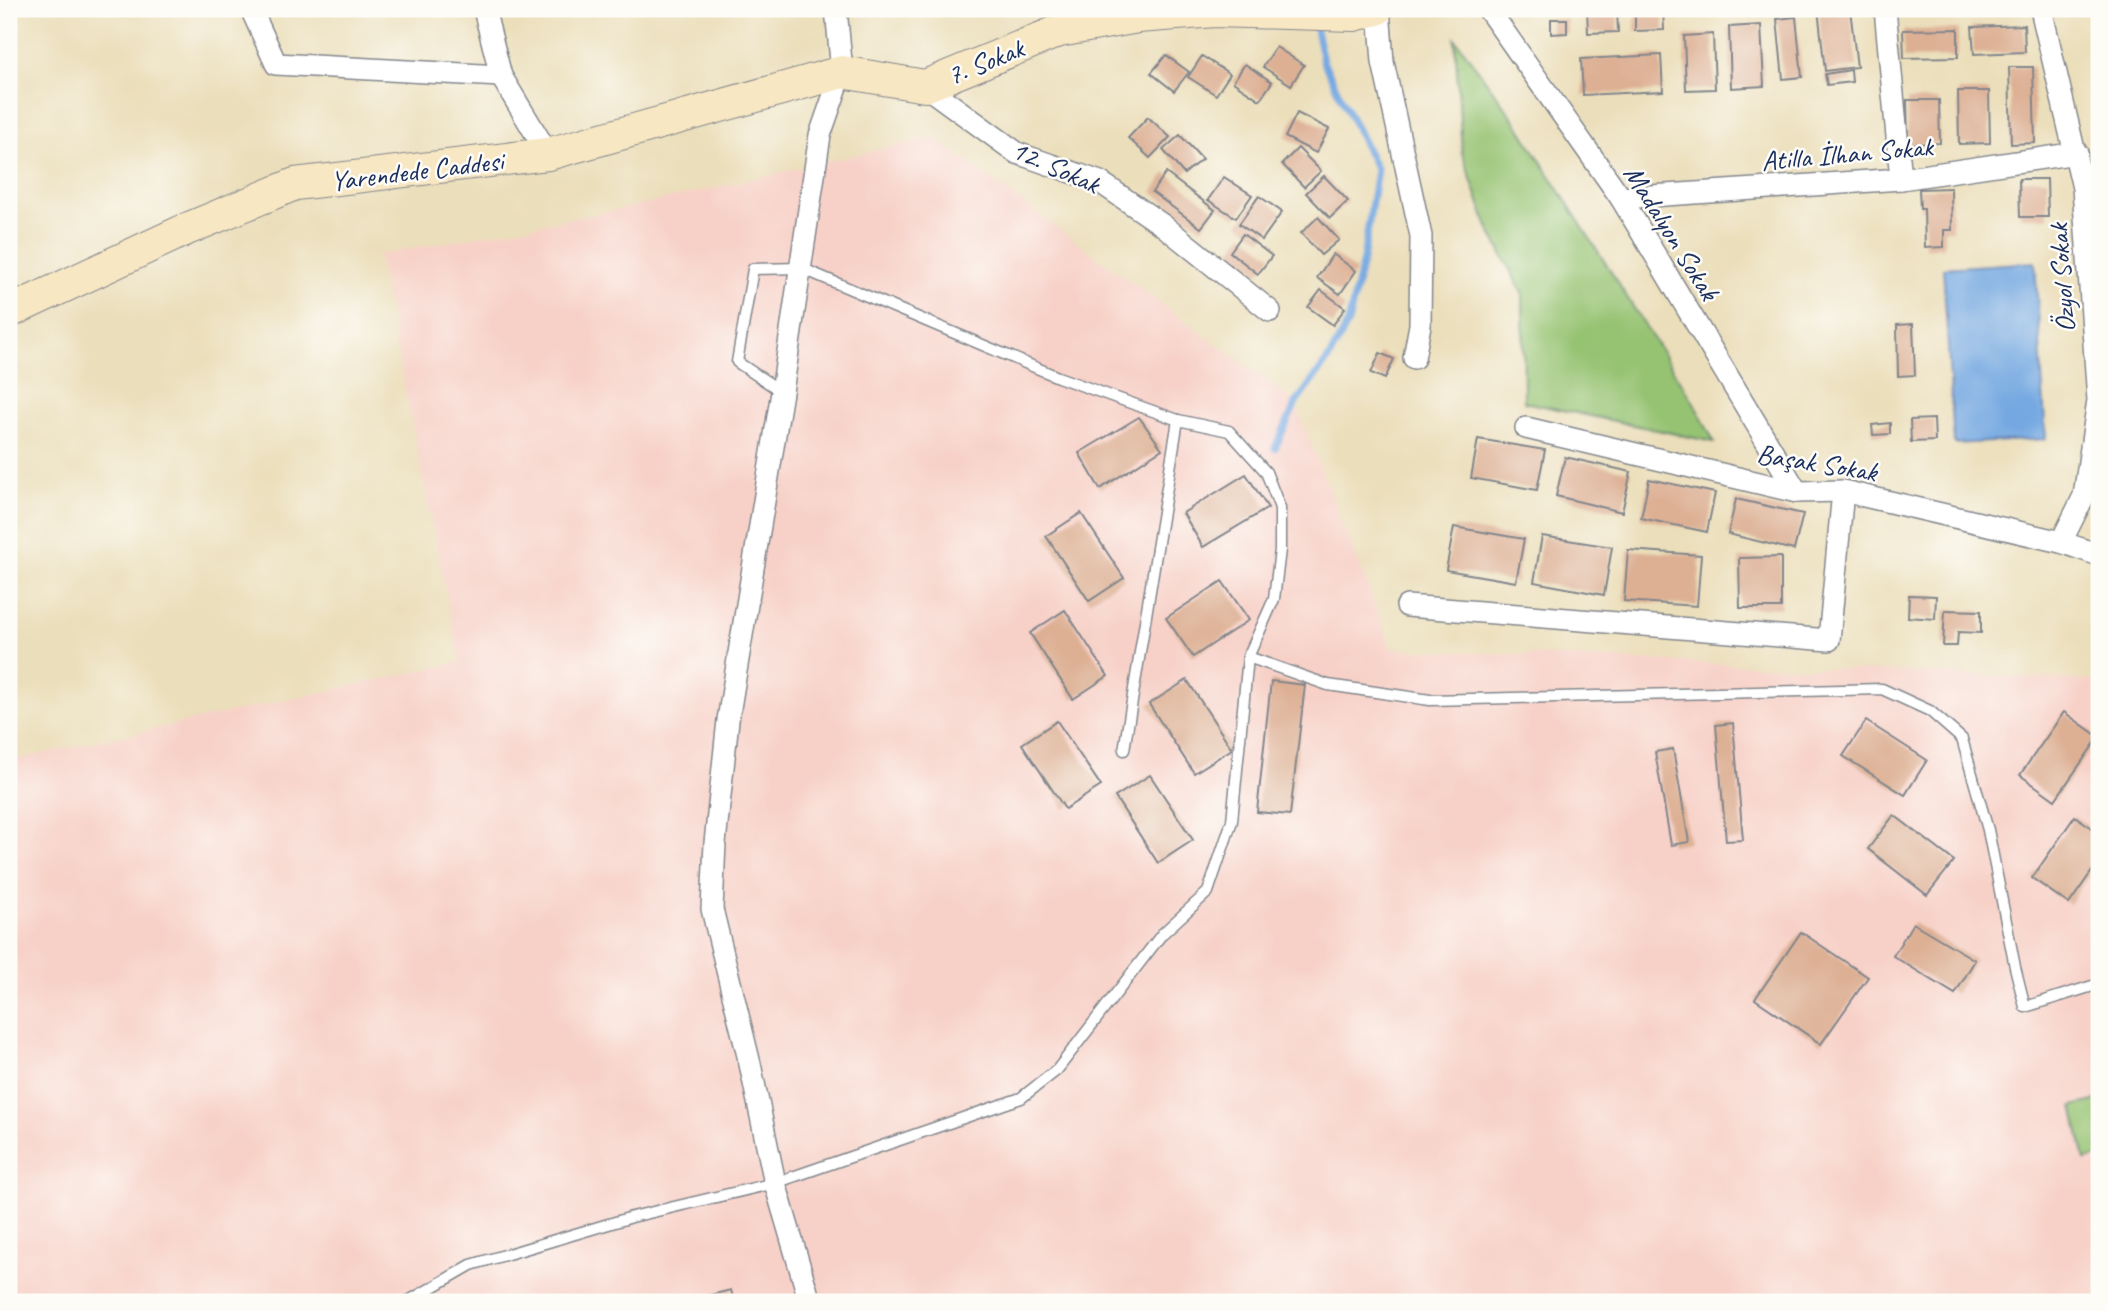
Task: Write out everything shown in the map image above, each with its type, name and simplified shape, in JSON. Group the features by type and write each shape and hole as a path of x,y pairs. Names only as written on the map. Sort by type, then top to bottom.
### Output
{"main road":[{"name":"7. Sokak","path":"925,86 1059,30 1200,10 1354,15 1378,9"},
{"name":"12. Sokak","path":"842,72 925,86"},
{"name":"Yarendede Caddesi","path":"9,312 187,229 295,184 548,154 842,72"}],"street":[{"path":"251,9 275,64 501,76"},
{"path":"484,9 501,76 548,154"},
{"path":"810,1302 775,1183 750,1064 712,909 715,843 728,720 782,392 820,135 842,72 836,9"},
{"path":"1378,9 1383,62 1420,236 1420,325 1414,358"},
{"name":"Madalyon Sokak","path":"1488,9 1621,198 1797,492"},
{"path":"1885,9 1901,179"},
{"name":"Özyol Sokak","path":"2041,9 2077,153 2091,187 2098,400 2095,442 2084,496 2061,542"},
{"name":"12. Sokak","path":"925,86 1017,153 1100,182 1164,226 1270,311"},
{"name":"Atilla İlhan Sokak","path":"1621,198 1901,179 2077,153"},
{"name":"Başak Sokak","path":"1526,428 1797,492 1843,491 2061,542 2099,555"},
{"path":"1407,606 1829,639 1843,491"}],"lane":[{"path":"407,1302 471,1265 632,1217 775,1183 1021,1098 1057,1070 1162,934 1208,892 1233,821 1248,657 1274,599 1280,550 1280,508 1266,472 1229,431 1178,420 1058,377 801,268 753,270 737,362 782,392"},
{"path":"1124,750 1178,420"},
{"path":"1248,657 1328,685 1430,700 1882,689 1930,710 1962,739 1987,830 2025,1007 2099,985"}],"shaded area":[{"path":"933,137 1294,401 1392,649 2099,681 2099,1302 9,1302 9,761 460,662 378,255 637,206"}],"green space":[{"path":"1455,38 1516,122 1694,403 1714,442 1524,402 1523,295 1488,227 1462,153"},
{"path":"2099,1100 2099,1157 2085,1160 2073,1106"}],"water":[{"path":"2035,262 2046,439 1954,444 1943,268"}],"building":[{"path":"1587,9 1617,9 1618,32 1588,33"},
{"path":"1635,9 1663,9 1664,30 1635,31"},
{"path":"1818,9 1850,9 1857,67 1825,71"},
{"path":"1796,17 1802,77 1783,79 1777,19"},
{"path":"1551,19 1567,19 1567,33 1551,34"},
{"path":"1761,25 1764,86 1731,88 1729,27"},
{"path":"2024,25 2025,52 1974,54 1972,27"},
{"path":"1958,29 1958,57 1904,58 1903,30"},
{"path":"1713,34 1715,89 1686,90 1684,36"},
{"path":"1276,47 1304,65 1291,85 1263,67"},
{"path":"1166,55 1189,72 1174,91 1151,73"},
{"path":"1661,55 1663,91 1583,95 1581,59"},
{"path":"1202,56 1230,74 1216,95 1188,77"},
{"path":"1245,64 1272,82 1260,100 1233,82"},
{"path":"2009,67 2033,67 2035,143 2011,144"},
{"path":"1851,70 1852,82 1827,85 1825,74"},
{"path":"1958,91 1989,91 1990,143 1959,144"},
{"path":"1907,100 1939,100 1940,143 1908,144"},
{"path":"1297,113 1329,129 1316,153 1285,137"},
{"path":"1148,117 1170,137 1150,158 1128,138"},
{"path":"1180,135 1202,159 1184,174 1163,150"},
{"path":"1298,148 1321,171 1304,187 1282,164"},
{"path":"1166,173 1215,210 1201,228 1152,192"},
{"path":"1324,176 1348,201 1330,218 1306,193"},
{"path":"1224,177 1252,195 1236,218 1208,200"},
{"path":"2019,179 2047,179 2048,217 2020,217"},
{"path":"1951,188 1952,230 1944,230 1944,247 1925,248 1924,209 1920,209 1919,189"},
{"path":"1259,196 1282,212 1262,240 1239,224"},
{"path":"1318,217 1339,240 1321,255 1301,233"},
{"path":"1243,234 1272,256 1258,274 1230,252"},
{"path":"1333,254 1356,271 1340,294 1317,278"},
{"path":"1321,290 1345,308 1333,325 1308,307"},
{"path":"1913,324 1915,375 1898,376 1897,325"},
{"path":"1380,353 1394,359 1385,379 1371,373"},
{"path":"1139,417 1162,449 1100,489 1079,453"},
{"path":"1934,419 1935,441 1911,442 1910,420"},
{"path":"1890,423 1890,434 1873,435 1872,425"},
{"path":"1478,439 1545,450 1537,490 1471,478"},
{"path":"1565,457 1631,472 1622,512 1556,496"},
{"path":"1246,474 1268,508 1203,547 1183,513"},
{"path":"1649,479 1715,493 1707,532 1641,518"},
{"path":"1736,499 1803,514 1794,550 1728,534"},
{"path":"1081,513 1124,578 1089,601 1046,536"},
{"path":"1454,527 1524,539 1516,582 1446,570"},
{"path":"1542,536 1612,547 1604,595 1534,582"},
{"path":"1628,550 1701,555 1697,606 1624,601"},
{"path":"1781,557 1781,608 1740,608 1739,558"},
{"path":"1222,581 1249,620 1193,657 1166,618"},
{"path":"1909,595 1936,596 1935,619 1908,617"},
{"path":"1065,610 1108,676 1073,699 1030,633"},
{"path":"1945,610 1981,611 1981,633 1958,632 1957,646 1943,646"},
{"path":"1187,680 1232,749 1194,773 1149,704"},
{"path":"1271,681 1305,685 1290,815 1257,812"},
{"path":"2064,712 2099,737 2055,800 2020,775"},
{"path":"1057,721 1101,786 1065,809 1022,744"},
{"path":"1866,721 1927,760 1905,795 1843,756"},
{"path":"1733,723 1743,840 1726,841 1716,725"},
{"path":"1673,749 1689,842 1671,845 1655,752"},
{"path":"1150,775 1193,840 1158,863 1115,797"},
{"path":"1894,815 1954,861 1927,895 1868,849"},
{"path":"2075,816 2099,833 2099,861 2069,904 2032,878"},
{"path":"1913,923 1975,960 1955,994 1893,956"},
{"path":"1801,932 1868,977 1821,1044 1755,999"},
{"path":"731,1290 734,1302 686,1302 686,1301"}],"waterway":[{"path":"1275,448 1296,403 1329,358 1348,323 1363,260 1377,170 1323,61 1314,21"}]}
